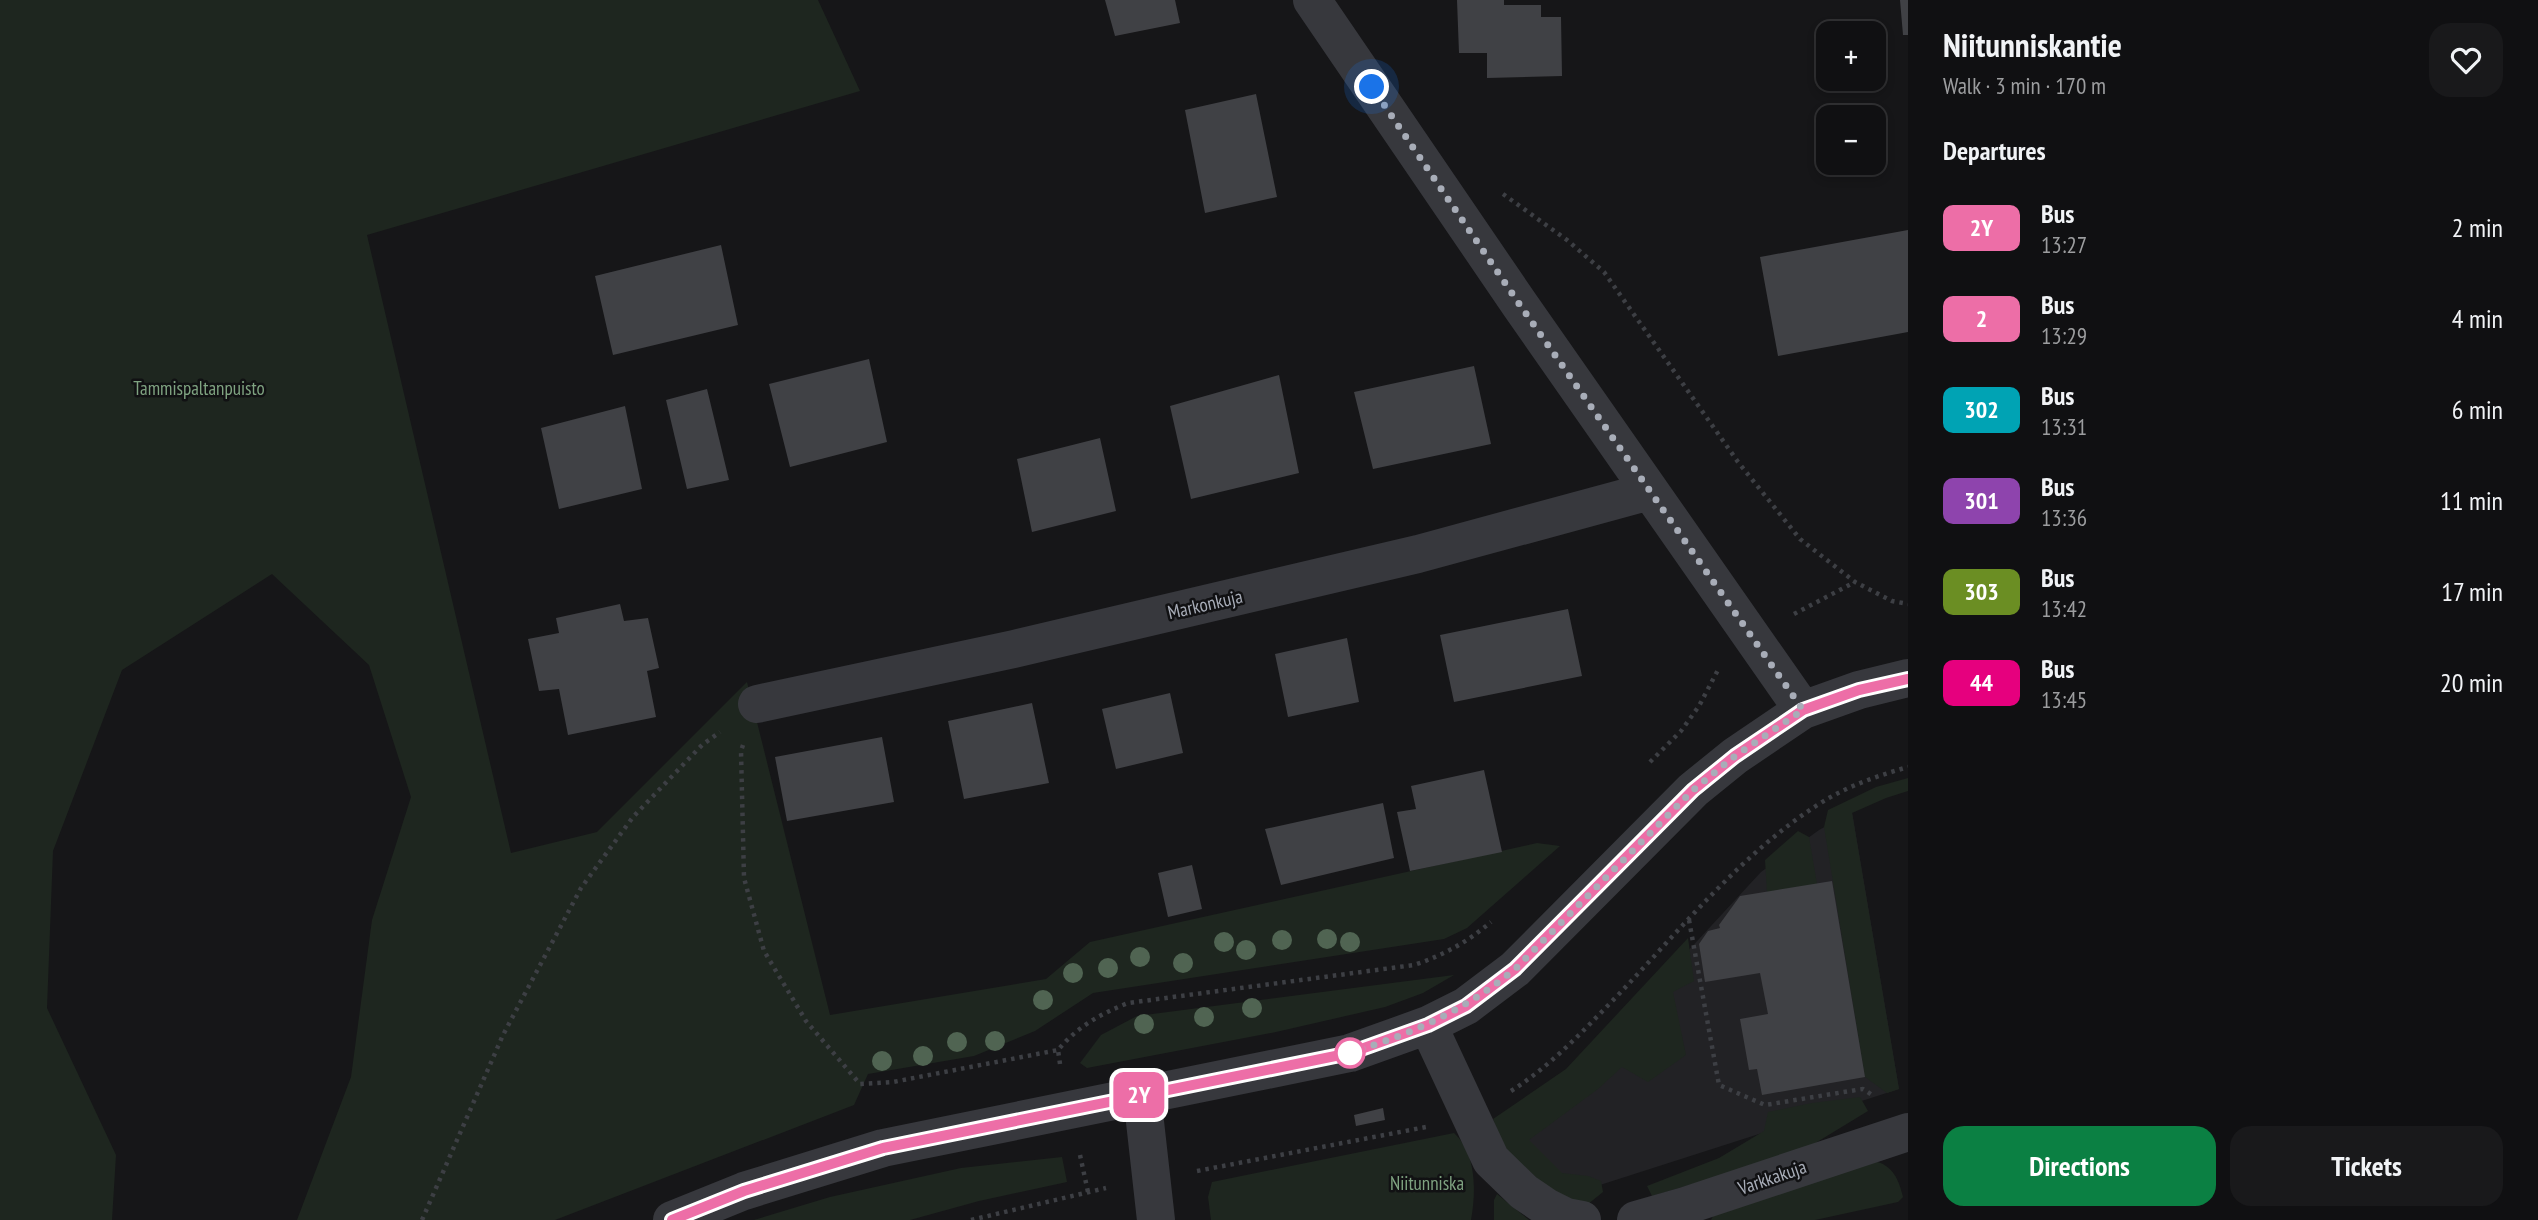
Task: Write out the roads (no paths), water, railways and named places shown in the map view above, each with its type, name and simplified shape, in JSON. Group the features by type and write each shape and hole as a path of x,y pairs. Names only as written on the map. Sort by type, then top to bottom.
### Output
{"street":[{"path":"1312,0 1803,710"},
{"name":"Markonkuja","path":"757,704 1014,649 1418,554 1650,491"},
{"path":"672,1220 744,1191 883,1148 1350,1053 1428,1025 1466,1006 1515,969 1693,790 1735,756 1803,710 1859,690 1908,678"},
{"path":"1428,1025 1492,1160 1524,1192 1546,1207 1566,1217 1582,1220"},
{"path":"1142,1095 1156,1220"},
{"name":"Varkkakuja","path":"1636,1220 1908,1132"}],"park label":[{"name":"Tammispaltanpuisto","path":"199,388"},
{"name":"Niitunniska","path":"1427,1183"}]}
